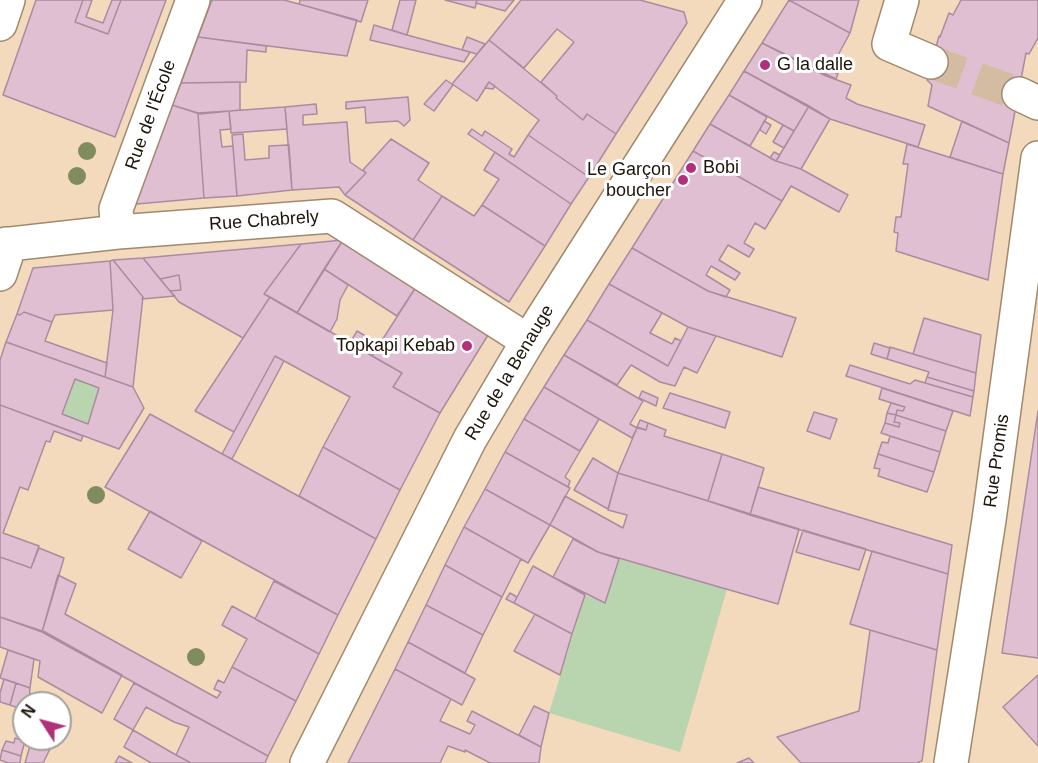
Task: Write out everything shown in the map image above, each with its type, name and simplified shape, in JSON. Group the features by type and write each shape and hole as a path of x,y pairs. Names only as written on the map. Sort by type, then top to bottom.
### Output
{"street":[{"path":"0,24 8,0"},
{"name":"Rue de l'École","path":"118,232 116,210 193,0"},
{"path":"902,0 889,44 931,62"},
{"name":"Rue de la Benauge","path":"307,763 470,439 736,3"},
{"name":"Rue Promis","path":"951,763 989,520 1038,158"},
{"name":"Rue Chabrely","path":"2,254 118,232 332,216 528,341"}],"green space":[{"path":"75,379 99,388 88,424 62,414"},
{"path":"619,559 727,589 680,752 549,713 585,595 605,603"}],"building":[{"path":"36,0 83,0 75,22 108,34 121,0 166,0 115,137 3,95"},
{"path":"83,0 92,0 86,17 103,23 112,0 121,0 108,34 75,22"},
{"path":"212,0 284,0 357,20 347,56 198,37"},
{"path":"300,0 368,0 361,22 299,4"},
{"path":"400,0 416,0 407,35 392,30"},
{"path":"445,0 477,0 475,8"},
{"path":"477,0 514,0 505,11 476,3"},
{"path":"521,0 640,0 684,12 687,23 616,134 587,114 583,120 556,98 557,96 541,82 574,42 557,29 524,68 489,40"},
{"path":"789,0 850,33 830,70 838,74 836,79 762,43"},
{"path":"789,0 859,0 850,33"},
{"path":"961,0 1038,0 1038,38 1029,54 1026,53 1009,143 928,106 932,85 927,80 939,36 949,13 953,15"},
{"path":"374,25 470,52 464,62 370,40"},
{"path":"198,37 266,46 266,52 247,50 246,82 181,83"},
{"path":"467,37 485,44 477,54 462,50"},
{"path":"489,40 583,120 587,114 616,134 589,177 528,135 539,120 489,82 477,101 452,84"},
{"path":"762,43 826,76 851,85 846,98 857,104 925,125 918,147 830,119 744,71"},
{"path":"744,71 809,106 794,131 729,95"},
{"path":"446,80 453,85 434,111 424,104"},
{"path":"240,82 240,110 200,114 172,105 181,83"},
{"path":"489,82 495,86 493,89 485,88"},
{"path":"729,95 767,117 750,146 710,124"},
{"path":"408,97 410,120 404,126 398,121 366,123 365,107 346,109 346,102"},
{"path":"316,104 317,114 303,115 303,125 347,122 350,162 366,173 345,195 339,187 292,190 285,107"},
{"path":"172,105 198,113 204,198 137,204 136,202"},
{"path":"809,106 830,119 801,169 776,161"},
{"path":"285,107 287,129 231,133 229,111"},
{"path":"229,111 231,129 220,130 222,147 233,146 237,196 204,198 198,113"},
{"path":"764,121 771,125 766,134 760,130"},
{"path":"962,121 1009,143 1003,174 950,157"},
{"path":"710,124 776,161 801,169 848,195 839,212 791,186 782,201 693,151"},
{"path":"783,125 794,131 784,148 773,142"},
{"path":"472,129 482,136 485,131 512,149 509,154 514,157 528,135 589,177 571,204 468,134"},
{"path":"243,134 245,160 269,158 269,146 289,145 292,190 237,196 232,135"},
{"path":"391,139 429,163 418,180 442,196 413,240 345,195 366,173 363,170"},
{"path":"907,144 1003,174 988,280 896,251 898,233 894,232 896,217 901,217 908,164 903,164"},
{"path":"693,151 782,201 765,229 755,223 744,243 754,249 749,257 728,245 719,260 740,273 735,280 711,266 706,275 730,290 726,297 708,291 632,248"},
{"path":"495,152 571,204 545,246 482,205 499,179 484,170"},
{"path":"774,152 780,155 776,161 770,158"},
{"path":"442,196 474,216 482,205 545,246 509,302 413,240"},
{"path":"343,240 416,287 397,316 324,269"},
{"path":"343,240 297,313 264,294 301,244"},
{"path":"301,244 264,294 270,297 243,338 179,302 170,291 181,290 179,275 160,279 143,258"},
{"path":"632,248 708,291 796,318 782,357 688,327 609,284"},
{"path":"143,258 175,296 142,299 143,297 113,260"},
{"path":"113,260 143,297 133,387 105,377 113,310 110,261"},
{"path":"110,261 113,310 55,315 52,322 24,312 17,314 33,268"},
{"path":"324,269 348,285 340,300 337,319 330,332 297,313"},
{"path":"179,275 181,290 170,291 160,279"},
{"path":"609,284 662,313 650,333 672,344 675,338 681,341 668,366 587,320"},
{"path":"416,287 488,335 440,413 393,387 402,373 372,356"},
{"path":"270,297 402,373 393,387 440,413 400,490 323,447 350,397 275,356 234,432 195,411"},
{"path":"24,312 52,322 45,341 107,363 105,377 6,342 17,314"},
{"path":"924,318 981,335 976,373 913,354"},
{"path":"587,320 668,366 688,327 716,336 697,373 684,367 675,386 660,382 631,365 617,385 564,355"},
{"path":"357,331 379,344 372,356 350,343"},
{"path":"6,342 133,387 144,408 119,449 0,405 0,360","holes":["75,379 99,388 88,424 62,414"]},
{"path":"874,343 890,348 887,359 871,354"},
{"path":"890,347 976,373 974,391 927,377 929,372 887,359"},
{"path":"564,355 643,401 630,424 637,428 632,438 544,387"},
{"path":"275,356 284,361 232,459 222,454"},
{"path":"850,365 910,384 915,380 973,397 970,416 846,376"},
{"path":"927,377 974,391 973,397 925,383"},
{"path":"544,387 599,419 580,451 524,419"},
{"path":"882,388 953,411 946,431 896,415 897,410 903,411 905,407 879,399"},
{"path":"642,391 658,398 656,406 639,398"},
{"path":"670,393 730,412 725,428 663,408"},
{"path":"891,403 905,407 903,411 897,410 896,415 887,413"},
{"path":"0,405 83,436 81,441 54,431 50,442 46,441 28,490 20,487 3,533 39,546 31,568 0,557"},
{"path":"1038,411 1038,658 1002,653"},
{"path":"814,412 837,419 830,439 807,431"},
{"path":"887,413 896,415 894,422 900,423 899,427 885,423"},
{"path":"150,414 376,539 338,615 105,487"},
{"path":"896,415 946,431 940,452 881,433 885,423 899,427 900,423 894,422"},
{"path":"524,419 580,451 565,477 570,481 568,487 505,452"},
{"path":"640,420 648,423 646,430 637,427"},
{"path":"648,423 666,430 664,436 722,454 708,501 618,473 637,428 646,430"},
{"path":"890,436 940,452 934,472 878,454 882,442 888,443"},
{"path":"323,447 400,490 376,539 299,496"},
{"path":"505,452 570,488 550,525 485,489"},
{"path":"722,454 764,468 750,515 708,501"},
{"path":"878,454 934,472 927,492 878,476 880,469 874,468"},
{"path":"593,458 618,473 608,509 574,490"},
{"path":"618,473 799,529 778,604 598,552 550,525 565,496 623,528 627,515 608,510"},
{"path":"758,487 952,545 948,574 750,515"},
{"path":"485,489 550,525 528,563 464,527"},
{"path":"150,511 202,541 181,578 128,549"},
{"path":"464,527 521,559 502,597 445,565"},
{"path":"803,530 866,549 859,570 796,552"},
{"path":"573,539 598,552 619,559 605,603 553,577"},
{"path":"39,548 64,558 42,632 0,617 0,557 31,568"},
{"path":"872,551 948,574 937,650 850,624"},
{"path":"445,565 502,597 483,635 426,605"},
{"path":"533,566 585,595 572,634 514,603"},
{"path":"58,575 76,584 65,614 217,698 221,692 214,689 218,680 224,683 232,667 296,701 268,756 42,632"},
{"path":"274,581 338,615 319,654 255,619"},
{"path":"510,593 517,597 514,603 506,599"},
{"path":"426,605 483,635 465,673 408,642"},
{"path":"232,606 319,654 296,701 232,667 247,639 222,625"},
{"path":"535,614 572,634 560,675 514,651"},
{"path":"0,617 45,632 122,675 102,713 72,696 72,691 63,691 38,677 40,661 0,647"},
{"path":"870,630 937,650 922,761 916,763 801,763 777,737 859,711"},
{"path":"408,642 475,679 462,705 395,669"},
{"path":"8,650 34,659 30,688 0,678"},
{"path":"395,669 451,699 440,721 470,734 475,725 467,721 472,711 541,747 539,763 490,763 465,750 465,752 448,746 440,763 348,763"},
{"path":"1038,675 1038,746 1003,707"},
{"path":"4,679 16,683 10,705 0,702"},
{"path":"16,683 30,688 30,691 14,691"},
{"path":"134,683 268,756 265,763 191,763 176,755 189,727 146,707 133,730 114,719"},
{"path":"534,706 549,713 541,747 519,735"},
{"path":"133,730 191,763 151,763 124,747"},
{"path":"6,741 12,742 12,751 22,751 21,756 2,750"},
{"path":"2,750 21,756 20,763 0,760"},
{"path":"28,751 49,751 43,763 25,763"},
{"path":"119,756 132,763 115,763"},
{"path":"749,758 754,763 737,763"}],"tunnel":[{"path":"931,62 1019,94"}],"place":[{"name":"G la dalle","path":"765,65"},
{"name":"Bobi","path":"691,168"},
{"name":"Le Garçon boucher","path":"683,180"},
{"name":"Topkapi Kebab","path":"467,346"}]}
